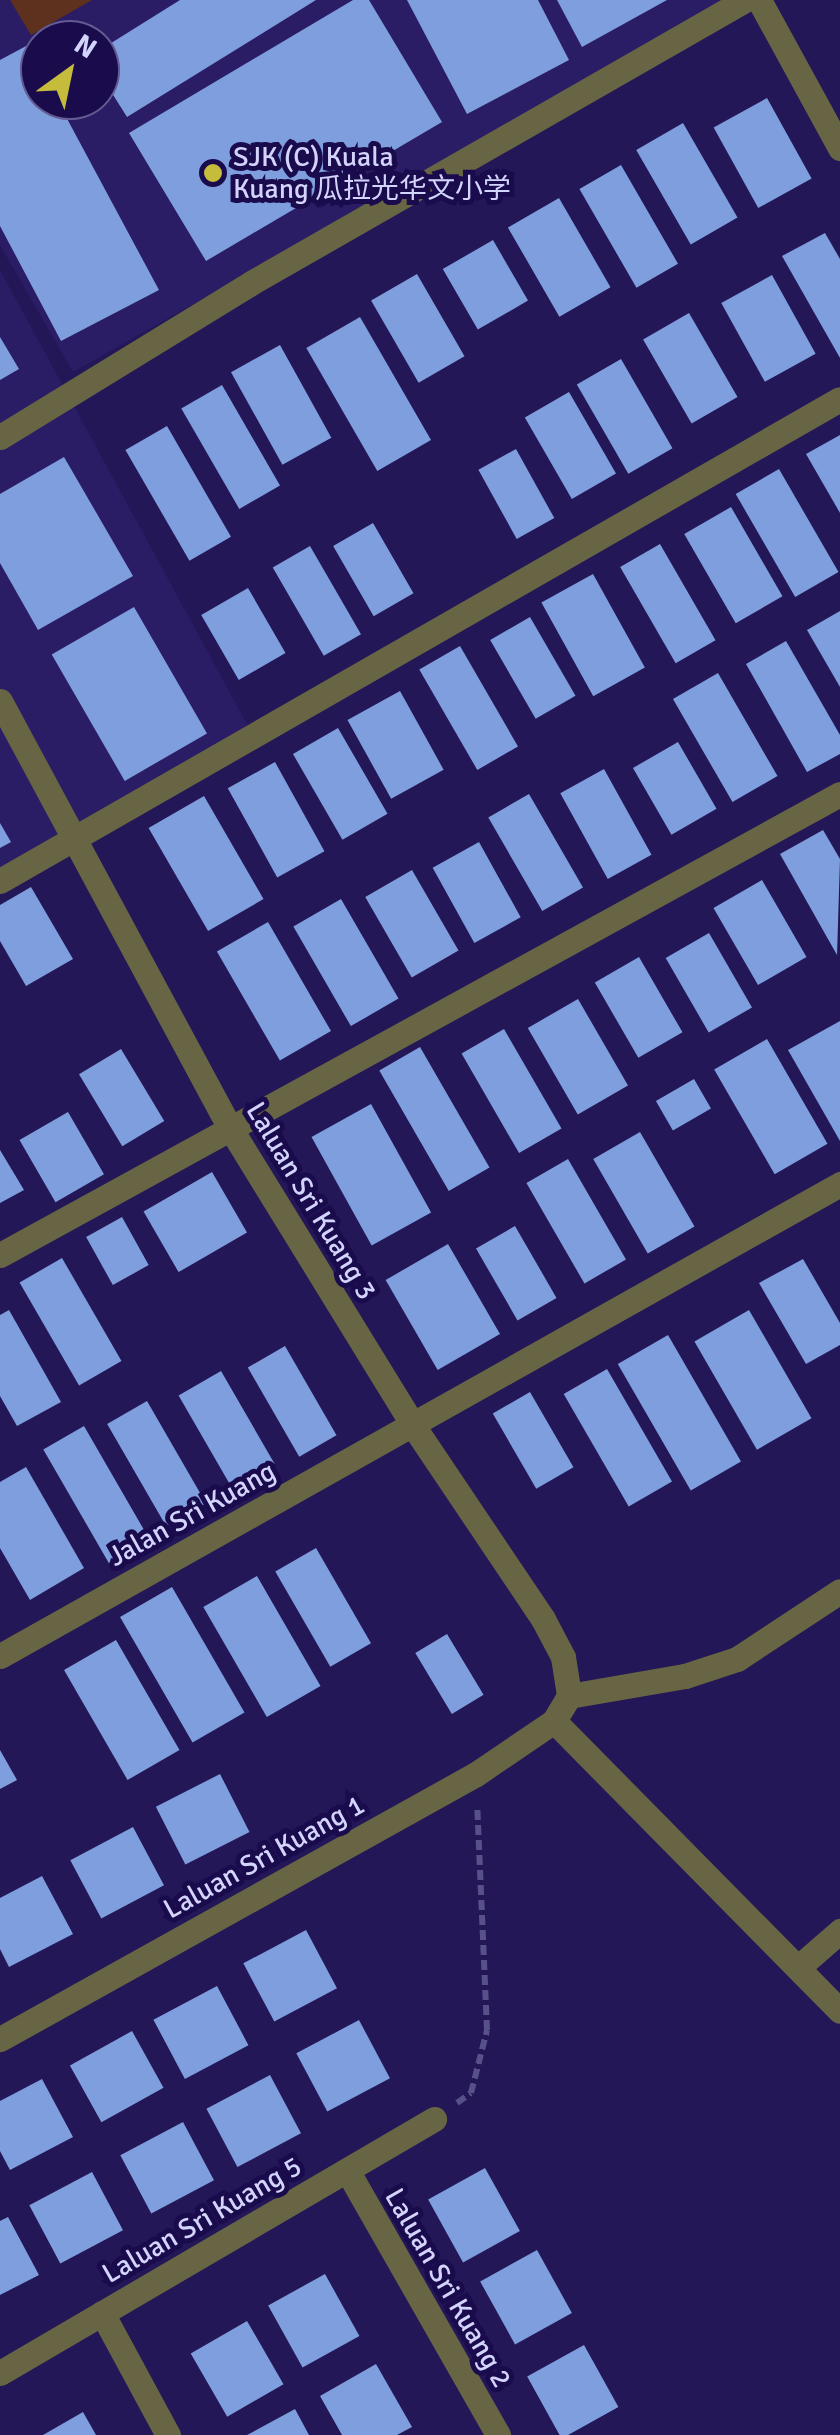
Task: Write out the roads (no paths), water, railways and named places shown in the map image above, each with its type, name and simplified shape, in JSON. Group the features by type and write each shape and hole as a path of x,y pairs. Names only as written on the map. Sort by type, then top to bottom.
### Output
{"street":[{"path":"0,437 251,283 745,0"},
{"path":"759,0 840,148"},
{"path":"0,880 840,399"},
{"name":"Laluan Sri Kuang 3","path":"0,701 78,838 228,1126 412,1424 543,1619 562,1656 569,1696"},
{"path":"0,1255 228,1126 840,794"},
{"name":"Jalan Sri Kuang","path":"0,1656 840,1184"},
{"path":"840,1591 736,1659 685,1676 569,1696 554,1722 801,1965 840,2010"},
{"name":"Laluan Sri Kuang 1","path":"0,2039 476,1774 554,1722"},
{"path":"801,1965 840,1931"},
{"name":"Laluan Sri Kuang 5","path":"0,2373 434,2119"},
{"name":"Laluan Sri Kuang 2","path":"347,2170 498,2435"},
{"path":"102,2313 168,2435"}],"place":[{"name":"SJK (C) Kuala Kuang 瓜拉光华文小学","path":"213,173"}]}
